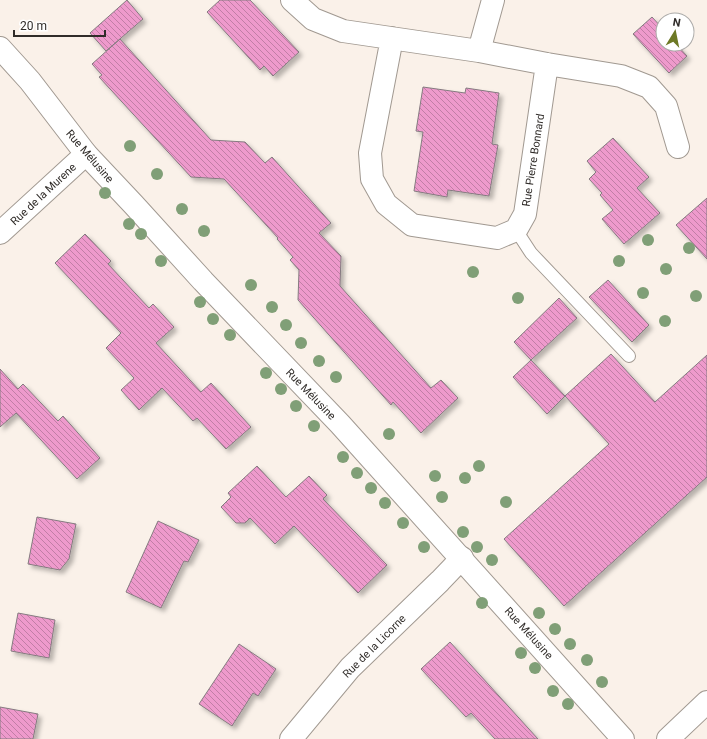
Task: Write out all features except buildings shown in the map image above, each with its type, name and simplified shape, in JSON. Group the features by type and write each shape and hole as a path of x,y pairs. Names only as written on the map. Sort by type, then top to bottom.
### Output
{"street":[{"path":"292,0 313,19 343,31 479,51 621,76 649,87 666,106 678,147"},
{"path":"479,51 493,0"},
{"path":"392,38 370,153 372,179 386,204 412,225 497,238 516,230"},
{"name":"Rue Mélusine","path":"0,48 30,81 86,154 203,281 340,424 623,739"},
{"name":"Rue Pierre Bonnard","path":"516,230 525,214 548,64"},
{"name":"Rue de la Murene","path":"0,233 86,154"},
{"name":"Rue de la Licorne","path":"291,739 350,668 462,558"},
{"path":"668,739 707,702"}],"lane":[{"path":"516,230 531,252 629,356"}]}
